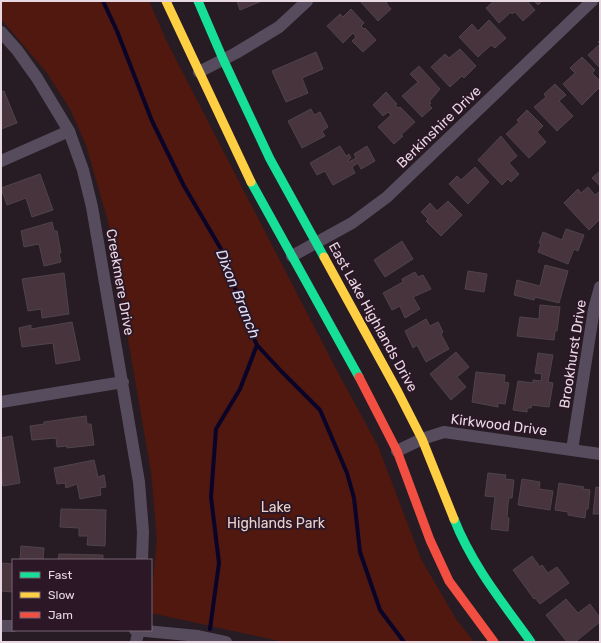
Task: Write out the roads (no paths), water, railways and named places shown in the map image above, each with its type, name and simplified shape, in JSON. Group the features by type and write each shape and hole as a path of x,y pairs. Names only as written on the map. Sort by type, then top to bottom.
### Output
{"main road":[{"path":"166,1 254,188 352,364 397,451 430,540 449,581 494,642"},
{"name":"East Lake Highlands Drive","path":"198,1 223,59 270,158 398,392 422,439 460,534 477,566 531,642"}],"street":[{"path":"199,72 236,53 279,27 307,1"},
{"name":"Berkinshire Drive","path":"292,256 352,223 386,197 592,1"},
{"name":"Creekmere Drive","path":"1,32 17,50 37,78 69,131 83,170 92,207 139,482 143,532 142,559"},
{"path":"1,161 69,131"},
{"name":"Brookhurst Drive","path":"572,450 594,309 600,287"},
{"path":"1,402 122,382"},
{"name":"Kirkwood Drive","path":"397,451 422,439 444,432 600,454"},
{"path":"1,626 12,626"},
{"path":"136,642 139,631"},
{"path":"149,631 198,636 226,642"}],"waterway":[{"name":"Dixon Branch","path":"103,1 117,31 152,121 184,186 221,249 232,277 243,316 257,345 320,410 347,473 354,498 360,552 380,610 404,642"},
{"path":"210,629 219,563 211,497 216,429 240,389 257,345"}],"park label":[{"name":"Lake Highlands Park","path":"276,516"}]}
